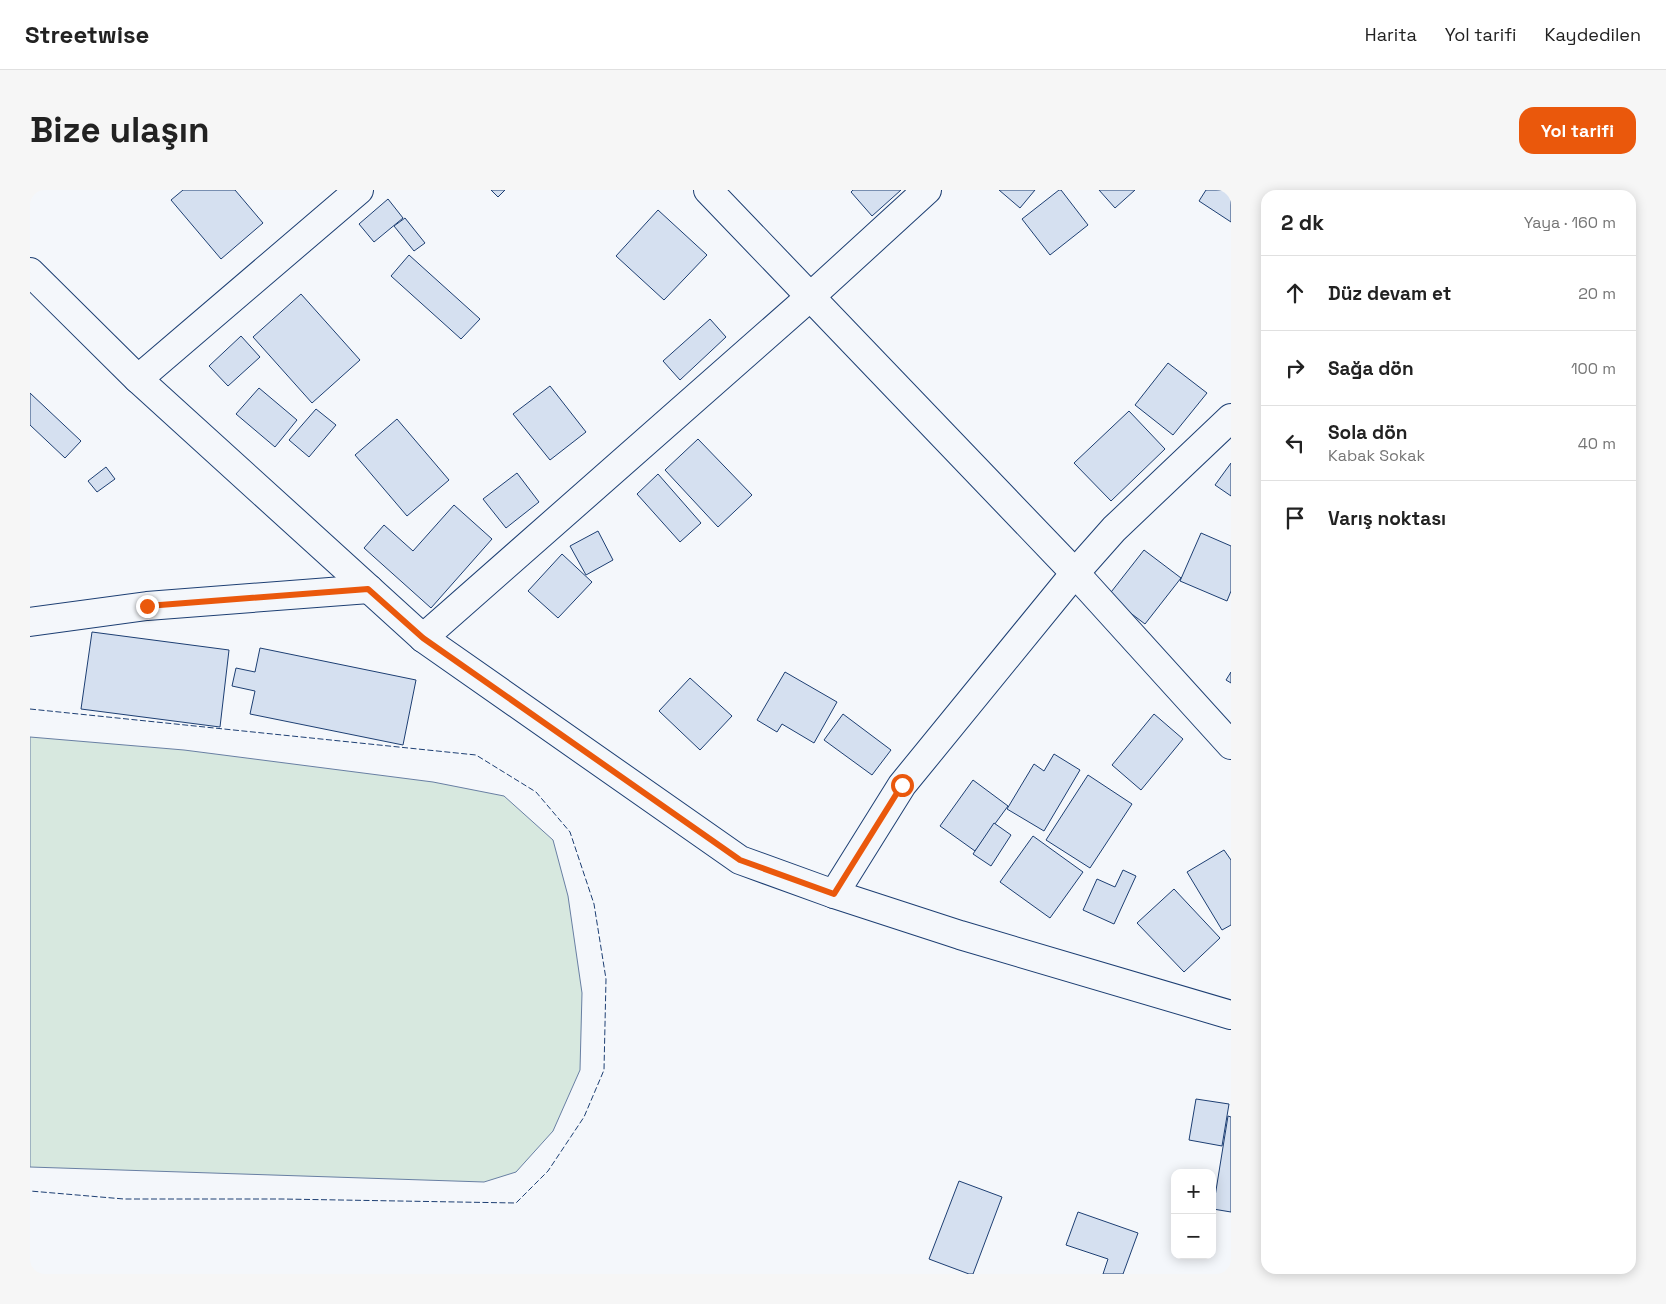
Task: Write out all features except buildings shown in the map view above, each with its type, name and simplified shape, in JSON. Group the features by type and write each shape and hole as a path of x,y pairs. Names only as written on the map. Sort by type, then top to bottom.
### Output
{"street":[{"path":"138,379 359,190"},
{"path":"708,190 1075,573 1231,745"},
{"path":"423,638 810,297 927,190"},
{"path":"30,272 138,379 423,638 740,860 834,894 970,938 1231,1015"},
{"path":"834,894 902,785 1075,573 1114,529 1231,418"},
{"path":"30,622 147,606 368,589"}],"shaded area":[{"path":"30,737 184,750 433,782 504,796 553,840 568,896 582,993 580,1070 553,1131 516,1172 484,1182 30,1167"}],"fence":[{"path":"30,709 476,755 536,792 570,832 594,904 606,979 604,1070 584,1117 548,1171 516,1203 282,1199 124,1199 30,1191"}],"route":[{"path":"147,606 368,589 423,638 740,860 834,894 902,785"}]}
